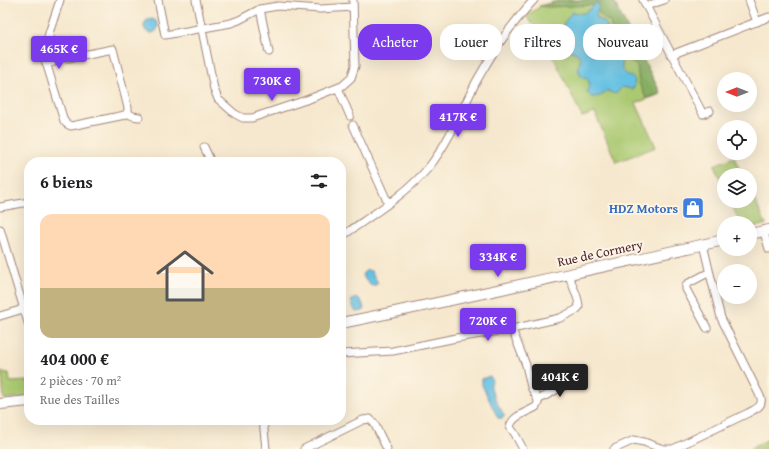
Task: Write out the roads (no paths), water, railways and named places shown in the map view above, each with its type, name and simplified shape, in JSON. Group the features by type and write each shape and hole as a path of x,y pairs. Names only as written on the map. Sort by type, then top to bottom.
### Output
{"main road":[{"path":"757,232 767,230"},
{"name":"Rue de Cormery","path":"346,322 455,300 717,241"},
{"path":"0,404 24,402"}],"street":[{"path":"50,33 50,45 54,52 61,57 72,58 113,49 128,108 127,113 123,116 74,126 68,126 64,121 46,64 45,51 50,33 60,0"},
{"path":"158,0 165,35 202,29 235,22 260,10 278,6 321,9 353,4 355,66 351,78 338,88 256,117 239,117 222,103 216,95 214,89 202,29 196,0"},
{"path":"346,233 412,184 429,166 445,143 477,81 503,38 512,25 534,0"},
{"path":"664,0 644,3 703,114 710,111"},
{"path":"749,0 757,22"},
{"path":"260,10 269,52"},
{"path":"671,55 769,17"},
{"path":"46,64 54,62 61,57"},
{"path":"338,88 350,116"},
{"path":"127,113 139,117"},
{"path":"353,125 388,203"},
{"path":"204,146 209,157"},
{"path":"0,207 24,203"},
{"path":"0,229 24,299"},
{"path":"767,230 765,236 769,249"},
{"path":"614,449 634,440 663,448 673,448 748,413 759,407 761,404 761,398 721,318 703,244"},
{"path":"346,354 393,351 456,338 512,329 560,318 579,307 569,274"},
{"path":"707,328 686,289 686,286 696,279 710,274"},
{"path":"0,316 20,310 24,307"},
{"path":"512,329 526,365 531,387 538,400 538,405 536,407 516,418 510,425 523,449"},
{"path":"538,400 575,381"},
{"path":"304,449 363,420 370,419 374,423 387,449"},
{"path":"264,425 266,449"}],"water":[{"path":"596,3 598,3 599,6 596,14 597,18 606,24 583,24 583,60 622,60 623,70 635,80 634,87 632,89 622,87 616,94 607,91 600,96 592,97 589,95 587,91 589,82 579,74 581,57 575,52 575,24 564,24 572,12 580,14 591,9"},
{"path":"151,19 156,21 158,26 156,31 151,33 146,31 144,26 146,21"},
{"path":"367,270 371,271 378,283 374,286 370,285 366,281 362,274"},
{"path":"356,298 360,299 362,302 363,311 355,311 351,301"},
{"path":"490,376 492,379 492,391 496,402 504,415 502,418 498,418 482,385 482,379"}],"place":[{"name":"HDZ Motors","path":"693,208"}]}
